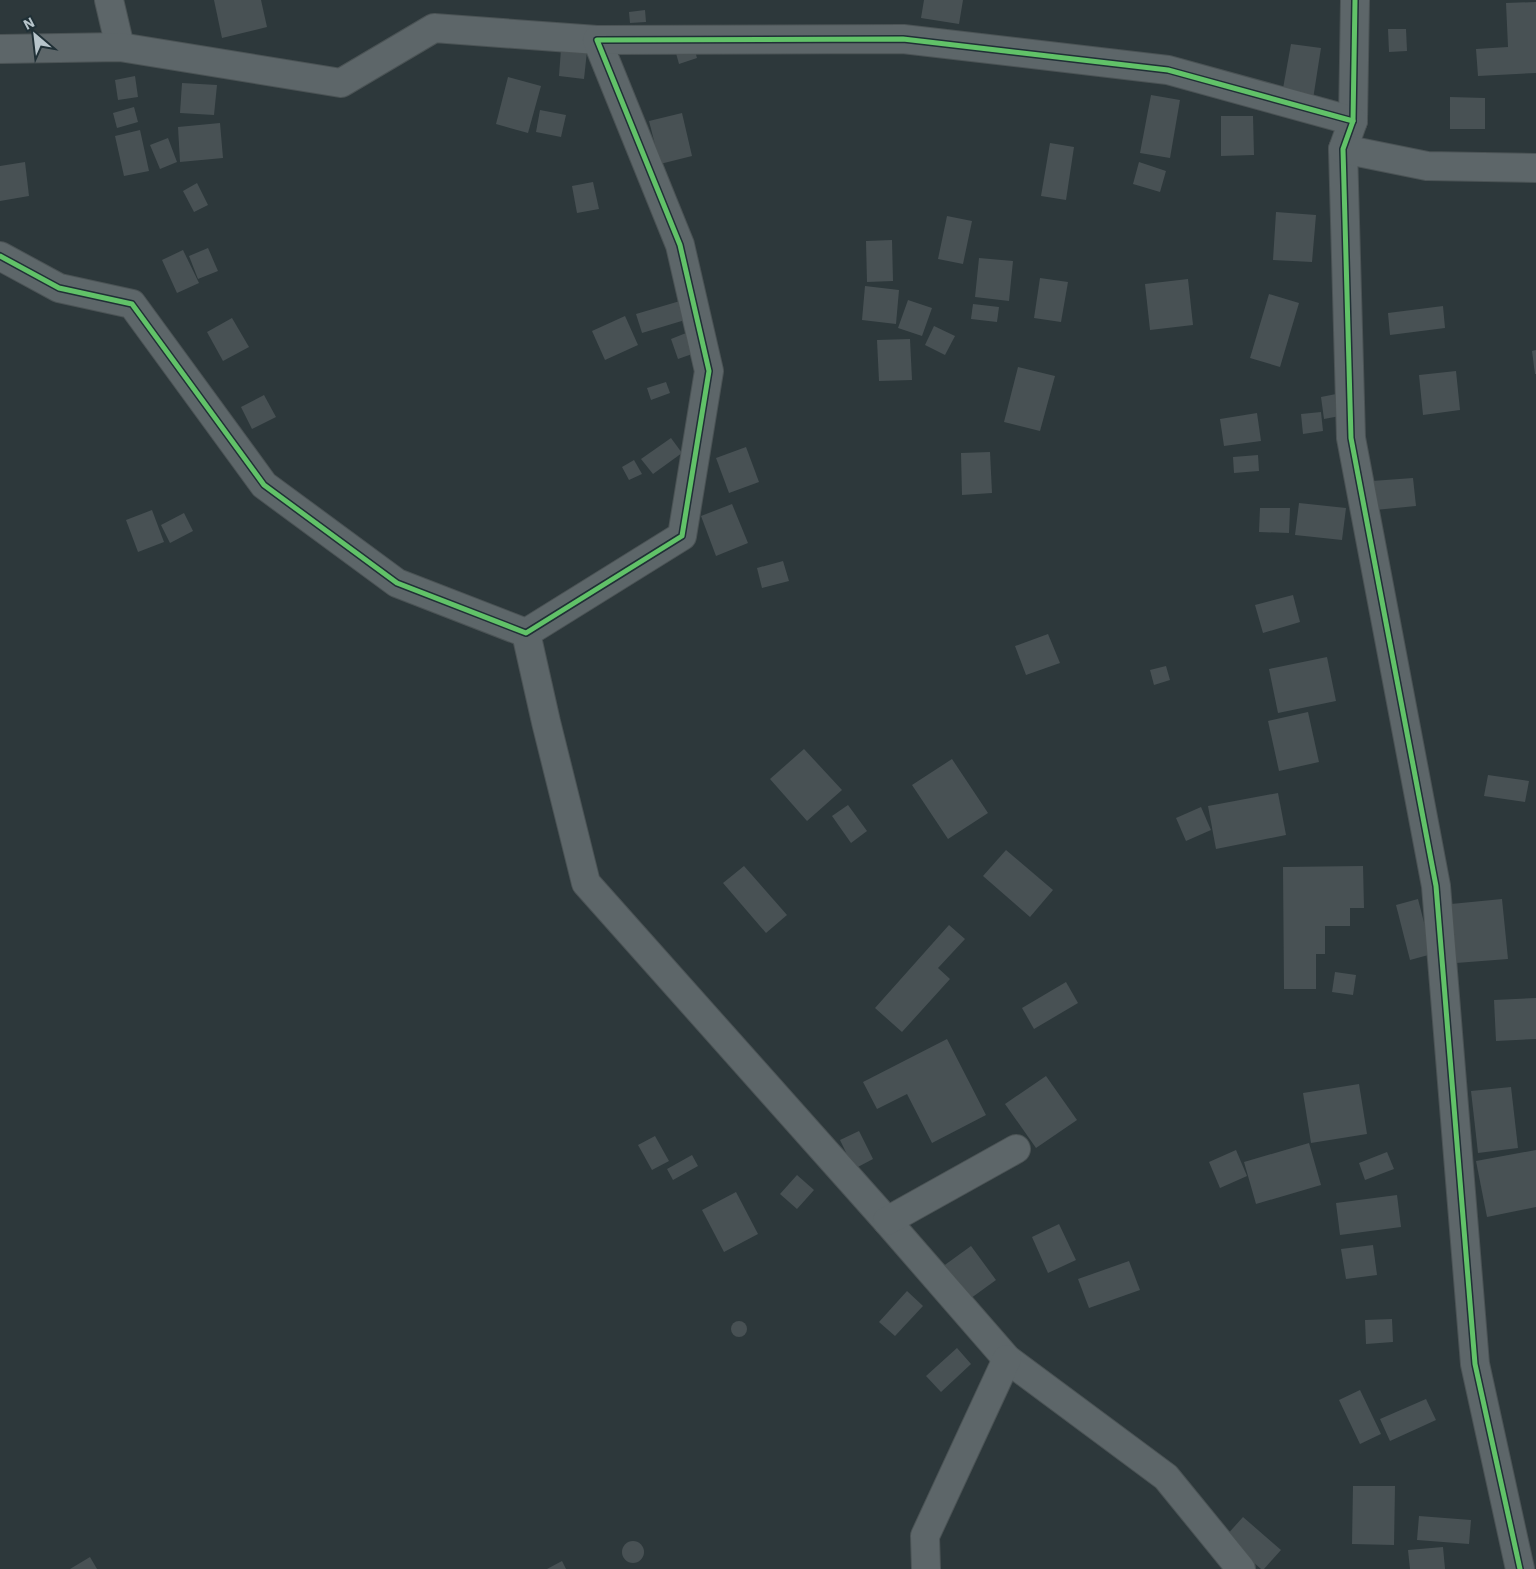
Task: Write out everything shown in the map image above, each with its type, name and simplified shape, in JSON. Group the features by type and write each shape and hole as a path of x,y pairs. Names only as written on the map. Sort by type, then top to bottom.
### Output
{"street":[{"path":"109,0 120,47"},
{"path":"1355,0 1353,121 1343,149 1351,438 1436,886 1475,1364 1520,1569"},
{"path":"0,49 120,47 341,83 434,28 597,40 903,39 1168,70 1353,121"},
{"path":"526,633 682,536 709,371 680,244 597,40"},
{"path":"1343,149 1427,166 1536,168"},
{"path":"0,256 59,288 132,304 264,485 397,583 526,633"},
{"path":"526,633 586,883 887,1221 1007,1359 1166,1477 1241,1569"},
{"path":"887,1221 1016,1149"},
{"path":"926,1569 926,1536 1007,1359"}],"building":[{"path":"214,0 261,0 267,27 222,38"},
{"path":"924,0 963,0 959,24 921,18"},
{"path":"1536,2 1536,73 1478,76 1476,49 1508,47 1506,3"},
{"path":"645,10 646,22 630,23 629,12"},
{"path":"1388,29 1406,29 1407,51 1389,52"},
{"path":"692,41 697,58 679,64 674,46"},
{"path":"1291,44 1321,48 1313,99 1282,94"},
{"path":"561,49 587,51 584,79 559,76"},
{"path":"135,76 138,97 118,100 115,80"},
{"path":"508,77 541,86 528,133 496,124"},
{"path":"182,83 217,85 214,115 180,113"},
{"path":"1151,95 1180,100 1170,158 1140,153"},
{"path":"1450,97 1485,98 1485,129 1450,129"},
{"path":"134,107 138,122 117,128 113,113"},
{"path":"540,110 566,115 561,137 536,132"},
{"path":"682,113 692,156 660,164 649,121"},
{"path":"1221,116 1253,116 1254,155 1221,156"},
{"path":"220,123 223,158 180,162 178,127"},
{"path":"140,130 149,171 124,176 115,136"},
{"path":"168,138 177,162 160,169 150,145"},
{"path":"1050,143 1074,147 1066,200 1041,196"},
{"path":"25,162 29,196 0,201 0,166"},
{"path":"1139,162 1166,171 1160,192 1133,184"},
{"path":"593,182 599,209 577,213 572,186"},
{"path":"197,183 208,205 194,212 183,191"},
{"path":"1276,212 1316,215 1312,262 1273,260"},
{"path":"947,216 972,221 963,264 938,259"},
{"path":"892,240 893,281 867,282 866,241"},
{"path":"208,248 218,271 198,279 189,256"},
{"path":"183,250 199,283 177,293 162,260"},
{"path":"979,258 1013,261 1009,301 975,297"},
{"path":"1040,278 1068,282 1061,322 1034,318"},
{"path":"1188,279 1193,325 1150,330 1145,284"},
{"path":"865,286 899,290 896,324 862,320"},
{"path":"1269,294 1299,303 1280,367 1250,358"},
{"path":"908,300 932,308 922,336 898,328"},
{"path":"680,301 685,320 642,333 636,314"},
{"path":"973,304 999,307 997,322 971,319"},
{"path":"1443,306 1445,328 1390,335 1388,313"},
{"path":"625,316 638,345 605,360 592,331"},
{"path":"232,318 249,347 223,361 207,332"},
{"path":"934,326 955,336 945,355 925,345"},
{"path":"691,331 698,352 678,359 671,339"},
{"path":"910,339 912,380 879,381 877,340"},
{"path":"1536,350 1536,374 1535,374 1532,351"},
{"path":"1018,367 1055,376 1040,431 1004,422"},
{"path":"1456,371 1460,410 1423,415 1419,375"},
{"path":"666,382 670,393 651,400 647,388"},
{"path":"1336,394 1340,416 1324,419 1321,397"},
{"path":"264,395 276,417 252,429 241,407"},
{"path":"1321,412 1323,431 1303,434 1301,414"},
{"path":"1257,413 1261,441 1224,446 1220,419"},
{"path":"671,438 682,453 653,474 641,459"},
{"path":"746,447 759,482 729,493 716,458"},
{"path":"990,452 992,493 962,495 961,453"},
{"path":"1258,455 1259,471 1234,473 1233,457"},
{"path":"634,460 642,474 629,480 622,467"},
{"path":"1413,478 1416,506 1375,510 1372,481"},
{"path":"1299,503 1346,508 1342,540 1295,535"},
{"path":"732,504 748,543 716,556 701,516"},
{"path":"1260,508 1290,508 1289,533 1259,532"},
{"path":"152,510 164,542 138,552 126,520"},
{"path":"184,513 193,531 170,543 161,525"},
{"path":"783,561 789,581 762,588 757,568"},
{"path":"1293,595 1300,622 1263,633 1255,605"},
{"path":"1048,634 1060,663 1026,675 1015,646"},
{"path":"1327,657 1336,701 1278,713 1269,669"},
{"path":"1166,666 1170,680 1154,685 1150,670"},
{"path":"1308,712 1319,762 1279,771 1268,721"},
{"path":"804,749 842,790 807,821 770,779"},
{"path":"952,759 988,813 948,839 912,785"},
{"path":"1488,775 1529,781 1525,802 1484,796"},
{"path":"1278,793 1286,835 1216,849 1208,806"},
{"path":"848,805 867,831 851,843 832,816"},
{"path":"1201,807 1211,830 1186,841 1176,818"},
{"path":"1006,850 1053,890 1030,917 983,876"},
{"path":"744,866 787,915 766,933 723,883"},
{"path":"1363,866 1364,908 1350,908 1350,926 1325,926 1325,954 1316,954 1316,989 1284,989 1283,867"},
{"path":"1418,899 1432,954 1410,960 1396,905"},
{"path":"1502,899 1508,959 1456,963 1451,904"},
{"path":"949,925 965,939 938,968 950,979 902,1032 875,1008"},
{"path":"1335,972 1356,975 1353,995 1332,992"},
{"path":"1066,982 1078,1003 1034,1029 1022,1008"},
{"path":"1536,998 1536,1039 1496,1041 1494,1000"},
{"path":"947,1039 986,1115 932,1143 907,1094 877,1109 863,1082"},
{"path":"1046,1076 1077,1120 1036,1148 1005,1104"},
{"path":"1359,1084 1367,1134 1311,1143 1303,1093"},
{"path":"1511,1087 1518,1148 1478,1153 1471,1091"},
{"path":"859,1131 873,1159 854,1169 840,1140"},
{"path":"655,1136 669,1161 652,1170 638,1145"},
{"path":"1309,1143 1321,1185 1256,1204 1244,1162"},
{"path":"1236,1150 1247,1176 1220,1188 1209,1162"},
{"path":"1536,1150 1536,1207 1487,1217 1476,1161"},
{"path":"1387,1152 1394,1169 1365,1180 1359,1163"},
{"path":"692,1155 698,1166 673,1180 667,1169"},
{"path":"797,1175 814,1190 797,1209 780,1194"},
{"path":"736,1192 758,1234 724,1252 702,1210"},
{"path":"1397,1195 1401,1227 1340,1235 1336,1203"},
{"path":"1059,1224 1076,1260 1048,1273 1032,1237"},
{"path":"1373,1245 1377,1275 1346,1279 1341,1249"},
{"path":"971,1246 996,1280 967,1301 942,1267"},
{"path":"1129,1261 1140,1290 1089,1308 1078,1279"},
{"path":"907,1291 923,1306 895,1336 879,1322"},
{"path":"1392,1319 1393,1342 1366,1344 1365,1320"},
{"path":"739,1321 747,1329 739,1337 731,1329"},
{"path":"957,1348 971,1364 941,1392 926,1376"},
{"path":"1360,1390 1381,1434 1360,1444 1339,1400"},
{"path":"1426,1399 1436,1420 1390,1441 1380,1419"},
{"path":"1353,1486 1395,1486 1394,1545 1352,1544"},
{"path":"1419,1516 1471,1520 1469,1544 1417,1540"},
{"path":"1243,1517 1281,1550 1264,1569 1261,1569 1225,1537"},
{"path":"633,1541 641,1544 644,1552 641,1560 633,1563 625,1560 622,1552 625,1544"},
{"path":"1443,1547 1445,1569 1410,1569 1408,1550"},
{"path":"90,1557 97,1569 70,1569"},
{"path":"562,1561 566,1569 547,1569"}],"cycle path":[{"path":"1355,0 1353,121 1343,149 1351,438 1436,886 1475,1364 1520,1569"},
{"path":"0,256 59,288 132,304 264,485 397,583 526,633 682,536 709,371 680,245 597,40 903,39 1168,70 1353,121"}]}
